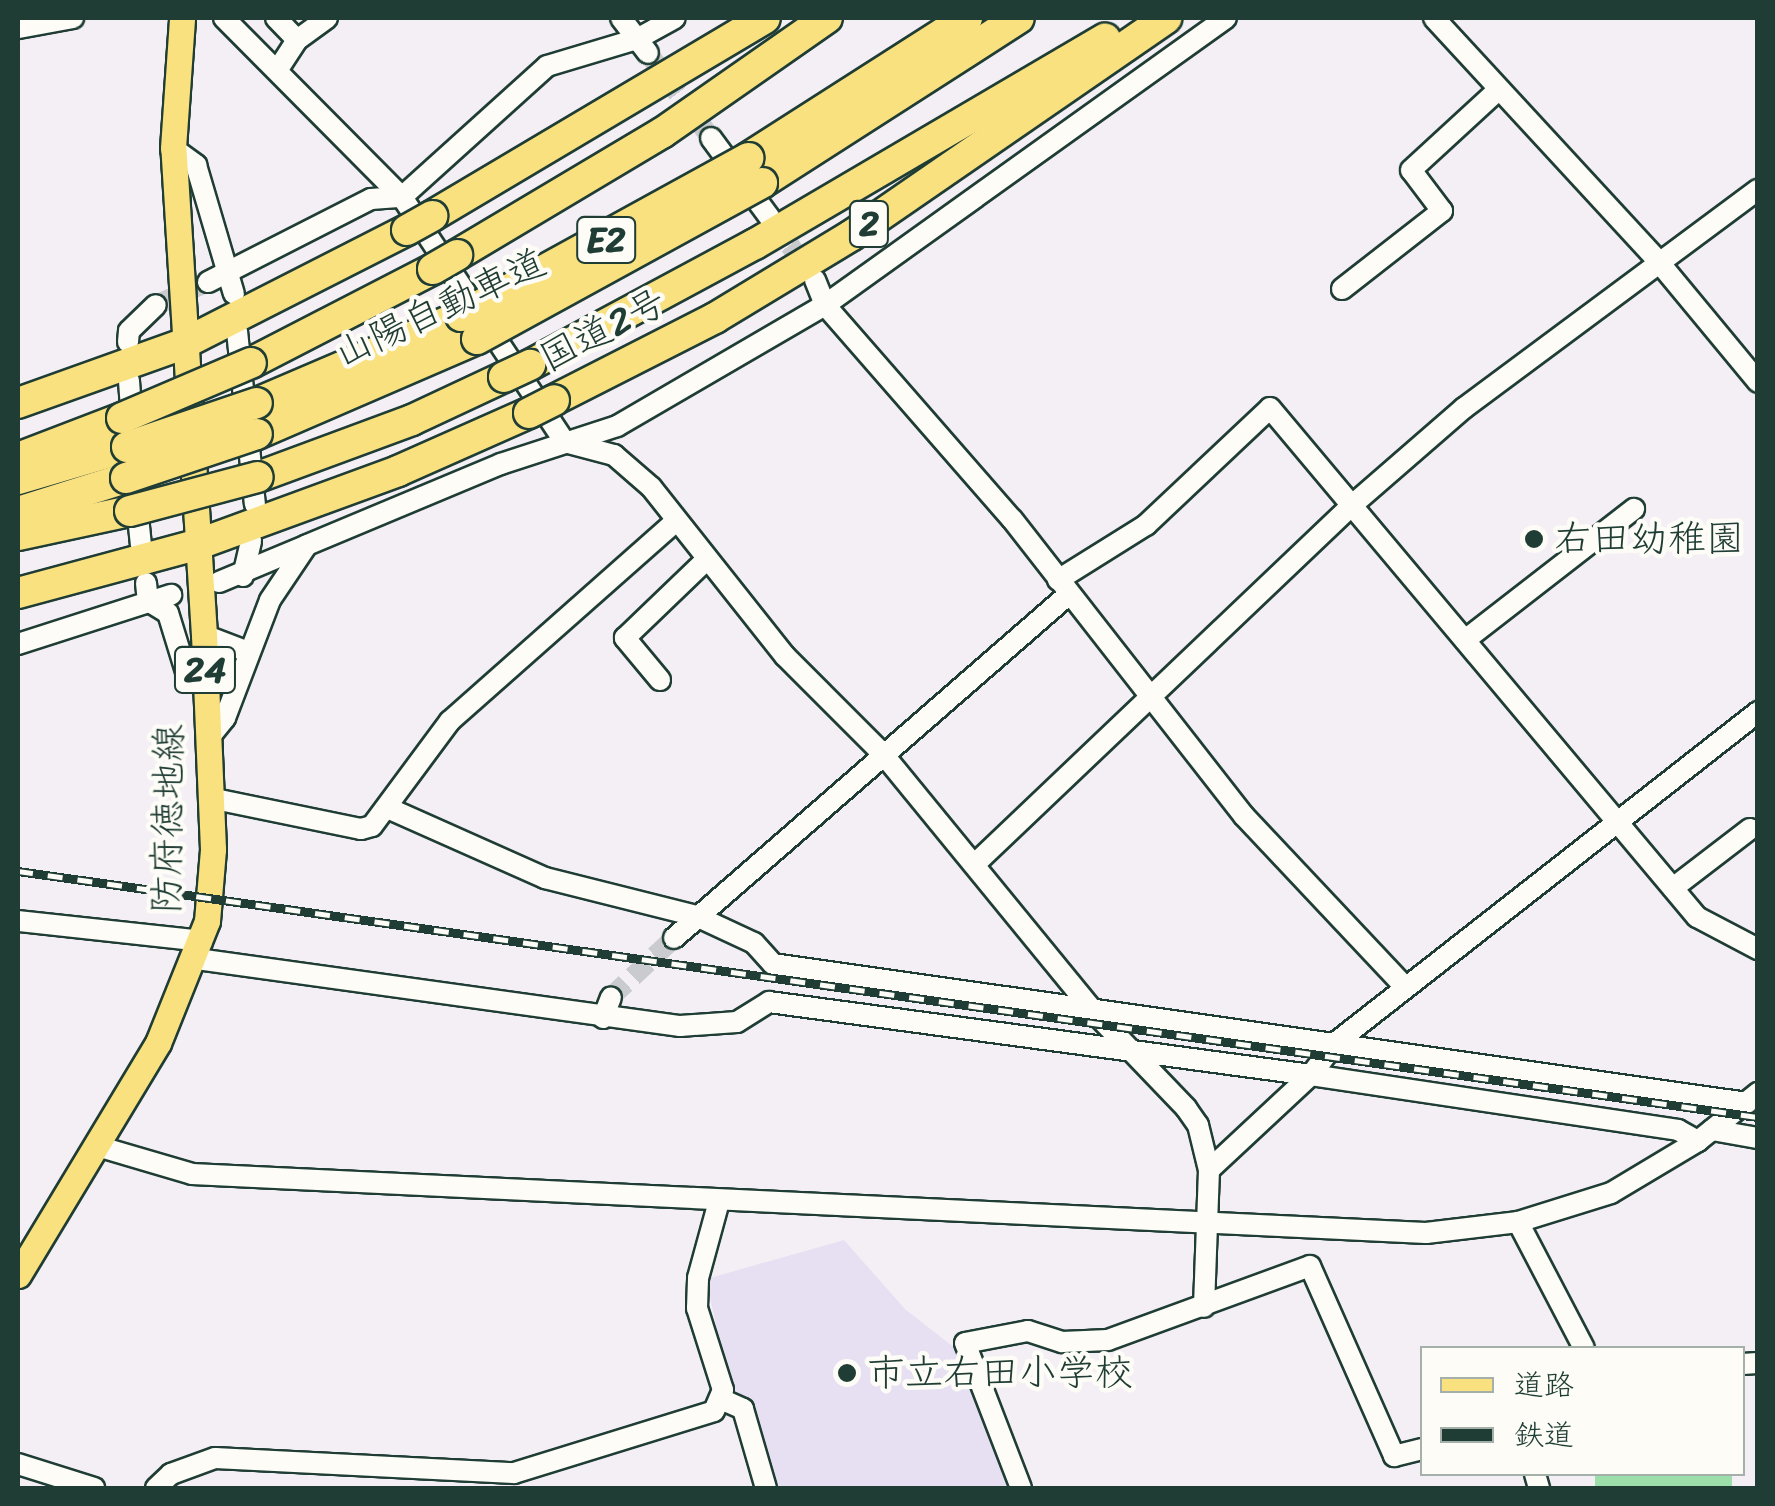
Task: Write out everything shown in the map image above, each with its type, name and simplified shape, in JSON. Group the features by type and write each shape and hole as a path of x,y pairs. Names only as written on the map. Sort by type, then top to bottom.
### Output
{"highway":[{"path":"18,404 183,344 419,223 765,18"},
{"path":"18,458 124,433 445,262 649,141 827,18"},
{"name":"山陽自動車道","path":"755,171 967,18"},
{"name":"山陽自動車道","path":"18,512 126,478 469,328 755,171 1019,18"},
{"path":"18,535 130,510 257,490 518,371 933,143 1136,18"},
{"name":"国道2号","path":"18,593 199,544 398,470 541,407 715,318 852,235 1166,18"},
{"name":"山陽自動車道","path":"18,479 124,433 256,419"}],"main road":[{"name":"防府徳地線","path":"18,1275 158,1043 200,950 212,868 204,634 173,148 182,18"}],"street":[{"path":"18,28 73,18"},
{"path":"224,18 279,68 402,197 565,442 614,455 651,487 786,656 883,754 1095,1012 1198,1124 1209,1170 1204,1306"},
{"path":"276,18 297,40"},
{"path":"279,68 297,40 327,18"},
{"path":"622,18 642,46"},
{"path":"208,282 371,199 402,197 546,66 642,46 675,18"},
{"path":"219,582 243,576 307,545 565,442 618,426 825,304 1226,18"},
{"path":"1434,18 1497,91 1658,261 1758,382"},
{"path":"1342,289 1442,211 1411,170 1497,91"},
{"path":"711,138 770,218"},
{"path":"173,148 196,165 234,294"},
{"path":"976,863 1350,507 1464,408 1758,190"},
{"path":"815,280 825,304 1064,587 1244,816 1405,987"},
{"path":"128,342 140,317 156,305"},
{"path":"237,331 257,490"},
{"path":"129,381 141,545"},
{"path":"674,938 883,754 1064,587 1146,525 1270,408 1350,507 1617,816 1673,888 1713,931 1758,949"},
{"path":"1465,640 1634,508"},
{"path":"210,798 361,829 390,809 450,721 676,521"},
{"path":"243,576 251,542"},
{"path":"208,739 225,718 270,600 307,545"},
{"path":"660,680 625,638 707,559"},
{"path":"18,644 147,592 171,595"},
{"path":"147,592 168,613 188,678 206,687"},
{"path":"204,634 248,652"},
{"path":"1209,1170 1311,1075 1334,1044 1617,816 1758,712"},
{"path":"390,809 545,878 696,916 754,943 773,964 1095,1012 1752,1098"},
{"path":"1673,888 1750,829"},
{"path":"18,920 602,1018 680,1026 737,1022 768,1002 1129,1050 1704,1136 1749,1137 1758,1158"},
{"path":"602,1018 611,997"},
{"path":"97,1146 192,1174 1426,1233 1518,1222 1611,1193 1704,1136 1752,1098"},
{"path":"719,1200 698,1278 697,1308 723,1400 743,1409 766,1488"},
{"path":"1518,1222 1583,1346"},
{"path":"1021,1488 966,1343 1028,1332 1062,1342 1108,1340 1310,1266 1394,1456 1420,1450"},
{"path":"156,1488 170,1474 214,1458 492,1481 714,1411 723,1400"},
{"path":"18,1464 94,1488"}],"shaded area":[{"name":"市立右田小学校","path":"844,1240 905,1309 960,1352 1012,1488 773,1488 748,1399 731,1394 706,1279"}],"green space":[{"path":"1595,1476 1732,1476 1732,1488 1595,1488"}],"tunnel":[{"path":"648,53 711,138"},
{"path":"772,221 811,274"},
{"path":"156,305 208,282"},
{"path":"611,997 674,938"}],"railway":[{"path":"18,871 1758,1117"}],"place":[{"name":"右田幼稚園","path":"1534,539"},
{"name":"市立右田小学校","path":"847,1373"}]}
